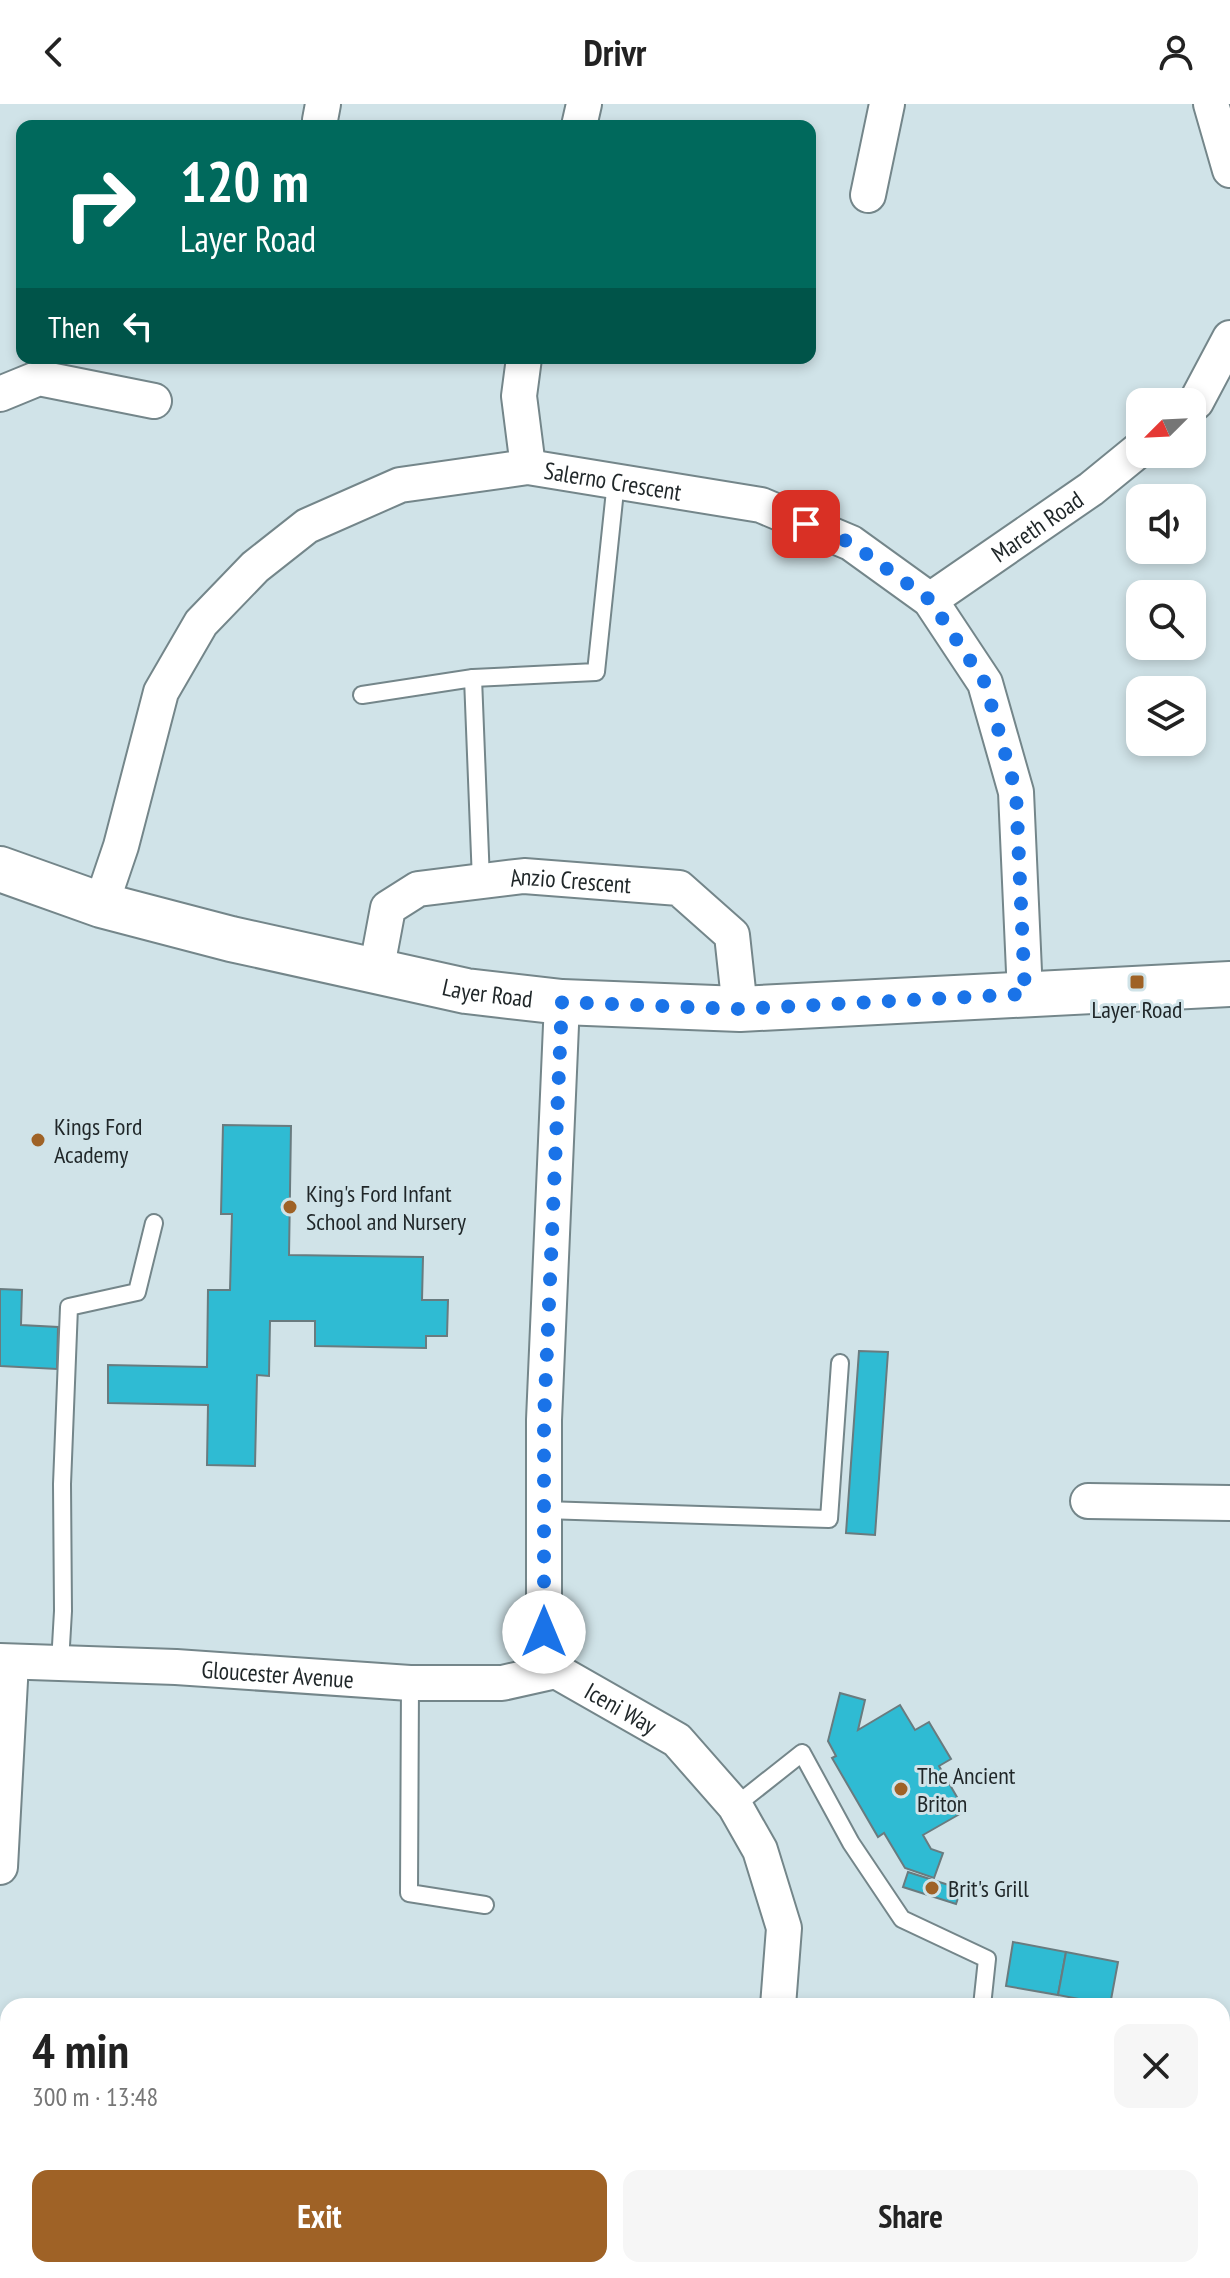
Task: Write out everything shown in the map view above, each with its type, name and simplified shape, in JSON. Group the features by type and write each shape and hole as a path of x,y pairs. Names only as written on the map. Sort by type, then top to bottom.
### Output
{"main road":[{"name":"Layer Road","path":"0,869 101,905 231,939 466,991 562,1002 740,1009 1230,984"}],"street":[{"path":"868,195 887,104"},
{"path":"1211,104 1230,170"},
{"path":"1202,388 1230,338"},
{"path":"523,364 519,396 528,467"},
{"path":"0,394 39,378 154,401"},
{"name":"Mareth Road","path":"930,600 1091,489 1126,460"},
{"name":"Salerno Crescent","path":"101,905 121,846 161,692 201,623 255,567 307,526 400,485 528,467 761,505 851,543 930,600 985,683 1016,792 1025,994"},
{"name":"Anzio Crescent","path":"376,972 388,908 418,889 524,876 679,888 732,935 740,1009"},
{"path":"556,1671 544,1632 544,1420 562,1002"},
{"path":"1088,1501 1230,1503"},
{"path":"0,1867 6,1661"},
{"name":"Gloucester Avenue","path":"6,1661 176,1667 410,1683 502,1683 556,1671"},
{"name":"Iceni Way","path":"556,1671 677,1740 735,1806 760,1850 784,1928 779,1998"}],"lane":[{"path":"362,695 473,678 596,672 616,481"},
{"path":"473,678 481,881"},
{"path":"60,1663 63,1611 62,1484 69,1307 137,1292 154,1223"},
{"path":"544,1510 829,1519 840,1363"},
{"path":"410,1683 409,1893 485,1905"},
{"path":"735,1806 802,1753 851,1843 902,1919 987,1959 983,1998"}],"building":[{"path":"223,1125 291,1126 289,1255 423,1257 422,1300 448,1300 447,1336 426,1336 426,1348 315,1346 315,1321 270,1321 269,1376 257,1375 255,1466 207,1465 208,1405 108,1403 108,1365 207,1367 208,1290 230,1290 232,1214 221,1214"},
{"path":"0,1289 22,1290 21,1325 58,1327 57,1369 0,1366"},
{"path":"859,1351 888,1352 875,1535 846,1533"},
{"name":"The Ancient Briton","path":"840,1693 865,1700 858,1730 900,1705 915,1730 929,1722 951,1759 939,1766 965,1811 923,1835 931,1849 943,1853 934,1878 905,1868 884,1833 878,1837 832,1758 836,1756 828,1741"},
{"name":"Brit's Grill","path":"908,1872 961,1889 956,1904 903,1887"},
{"path":"1013,1942 1066,1952 1058,1995 1006,1986"},
{"path":"1066,1952 1118,1962 1111,1998 1058,1995"}],"place":[{"name":"Layer Road","path":"1137,982"},
{"name":"Kings Ford Academy","path":"38,1140"},
{"name":"King's Ford Infant School and Nursery","path":"290,1207"},
{"name":"The Ancient Briton","path":"901,1789"},
{"name":"Brit's Grill","path":"932,1888"}],"route":[{"path":"544,1632 544,1420 562,1002 740,1009 1025,994 1016,792 985,683 930,600 851,543 806,524"}]}
